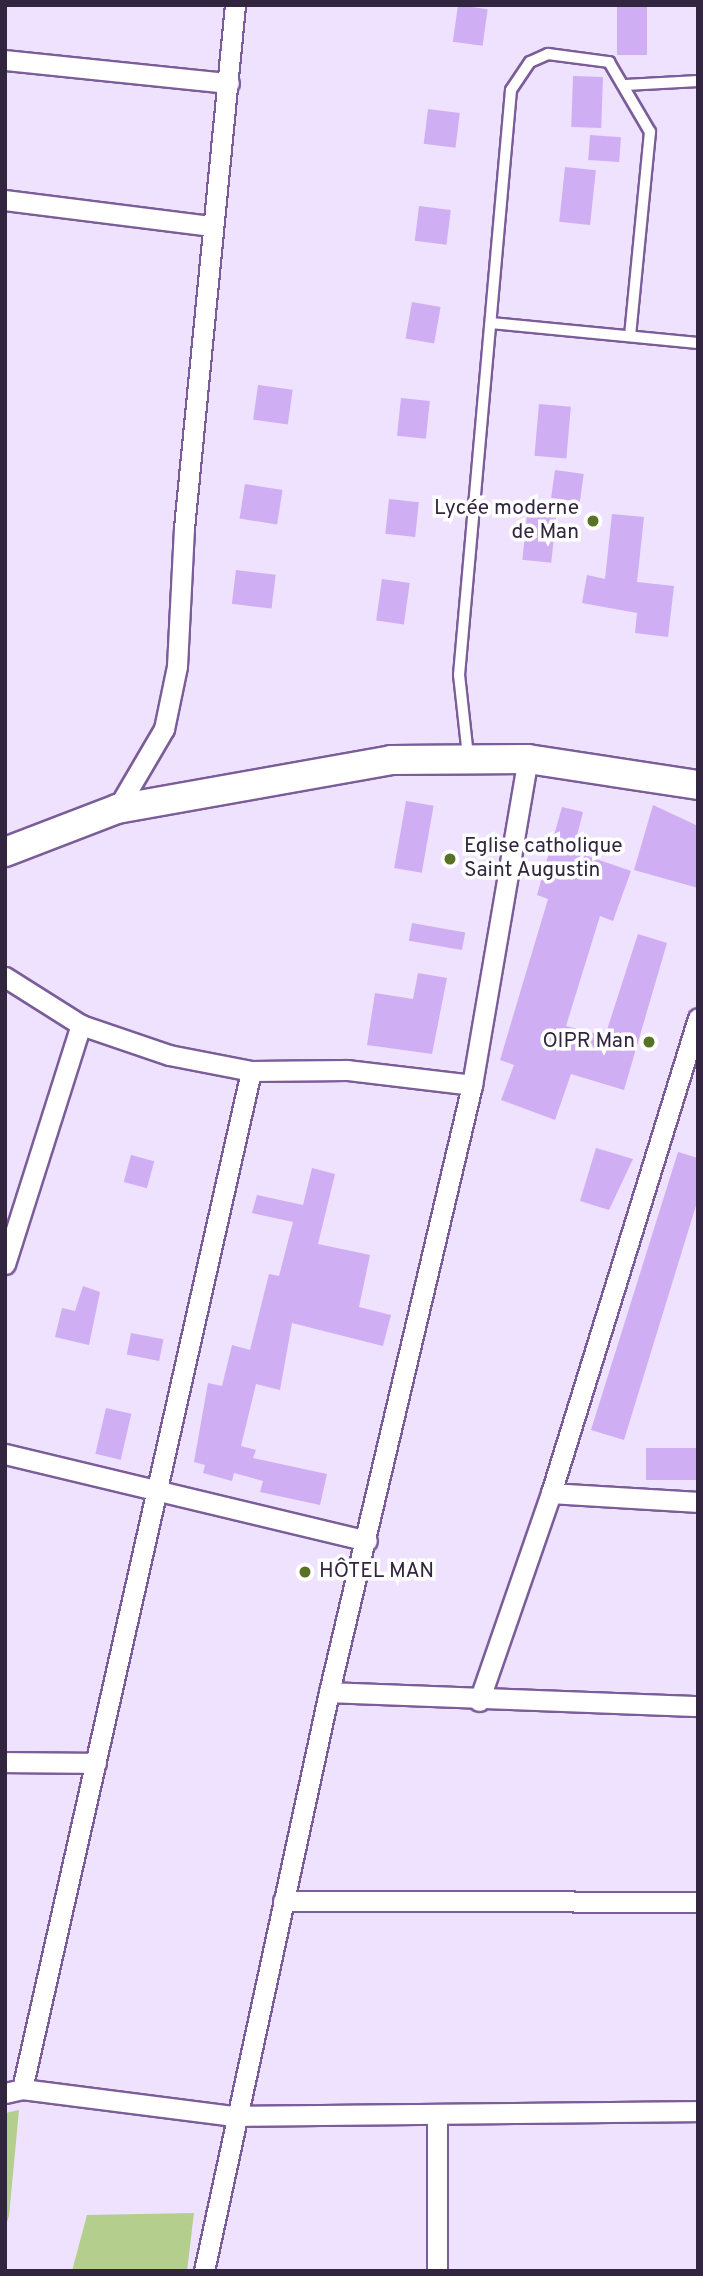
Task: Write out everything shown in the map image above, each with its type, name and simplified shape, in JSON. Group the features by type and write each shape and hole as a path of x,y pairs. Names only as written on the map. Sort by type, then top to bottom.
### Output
{"main road":[{"path":"5,852 117,809 334,766 468,756 528,759 698,785"}],"street":[{"path":"117,809 164,729 177,666 212,226 229,83 235,5"},
{"path":"5,60 229,83"},
{"path":"5,200 212,226"},
{"path":"204,2271 234,2116 284,1901 328,1692 367,1541 472,1085 528,759"},
{"path":"8,982 81,1025 169,1055 251,1071 347,1070 472,1085"},
{"path":"479,1701 551,1493 698,1018"},
{"path":"5,1265 81,1025"},
{"path":"251,1071 96,1763 14,2091 234,2116 698,2111"},
{"path":"5,1454 156,1495 367,1541"},
{"path":"551,1493 698,1502"},
{"path":"328,1692 479,1701 698,1706"},
{"path":"5,1762 96,1763"},
{"path":"284,1901 698,1902"},
{"path":"437,2115 437,2271"}],"lane":[{"path":"468,756 459,675 510,90 530,62 548,54 609,62 626,85 650,132 630,336"},
{"path":"626,85 698,80"},
{"path":"491,323 698,342"}],"green space":[{"path":"19,2110 9,2216 5,2228 5,2113"},
{"path":"194,2213 187,2271 72,2271 87,2215"}],"building":[{"path":"458,5 488,9 483,46 453,42"},
{"path":"617,5 647,5 647,55 617,55"},
{"path":"573,76 603,77 601,128 571,127"},
{"path":"428,109 460,113 455,148 424,144"},
{"path":"590,135 621,137 619,162 588,160"},
{"path":"565,167 596,170 590,225 559,222"},
{"path":"419,206 451,210 446,245 415,241"},
{"path":"412,302 441,307 434,343 406,338"},
{"path":"258,385 293,390 288,425 253,420"},
{"path":"401,398 430,401 426,439 397,436"},
{"path":"539,404 571,407 566,459 534,456"},
{"path":"555,470 584,474 580,502 551,498"},
{"path":"245,484 283,490 277,525 240,519"},
{"path":"389,499 419,502 415,537 385,534"},
{"path":"528,506 557,509 551,563 522,560"},
{"path":"612,514 644,517 637,582 674,586 668,637 635,633 637,613 582,603 587,575 605,579"},
{"path":"236,570 276,575 272,609 232,604"},
{"path":"382,579 410,583 404,624 376,621"},
{"path":"406,801 434,806 422,873 394,868"},
{"path":"653,805 698,826 698,888 634,870"},
{"path":"562,807 583,812 573,851 631,871 613,921 600,916 566,1026 605,1036 638,934 667,943 624,1090 571,1074 555,1120 501,1100 514,1065 500,1060 548,899 537,895"},
{"path":"412,923 465,932 462,950 409,941"},
{"path":"418,973 447,978 432,1054 367,1045 375,993 413,999"},
{"path":"596,1148 633,1159 609,1210 580,1201"},
{"path":"678,1152 698,1158 698,1199 624,1440 591,1430"},
{"path":"131,1155 154,1161 147,1188 124,1182"},
{"path":"312,1168 335,1174 318,1244 370,1255 359,1307 391,1315 383,1346 292,1323 280,1390 256,1384 241,1446 256,1450 253,1458 327,1474 320,1505 260,1492 263,1481 234,1473 232,1481 203,1473 205,1465 194,1462 208,1383 222,1386 232,1345 250,1350 269,1274 279,1276 293,1222 252,1213 257,1195 303,1205"},
{"path":"83,1286 100,1292 89,1345 55,1337 62,1308 75,1311"},
{"path":"131,1333 163,1339 159,1361 127,1355"},
{"path":"106,1408 131,1414 121,1460 95,1454"},
{"path":"646,1448 698,1448 698,1480 646,1480"}],"place":[{"name":"Lycée moderne de Man","path":"593,521"},
{"name":"Eglise catholique Saint Augustin","path":"450,859"},
{"name":"OIPR Man","path":"649,1042"},
{"name":"HÔTEL MAN","path":"305,1572"}]}
